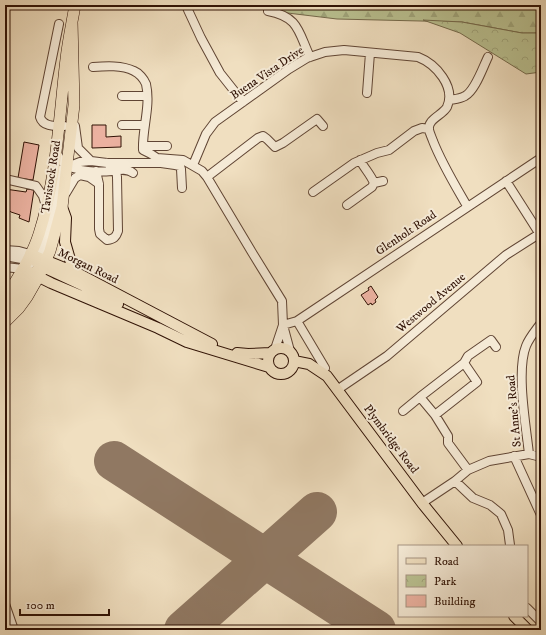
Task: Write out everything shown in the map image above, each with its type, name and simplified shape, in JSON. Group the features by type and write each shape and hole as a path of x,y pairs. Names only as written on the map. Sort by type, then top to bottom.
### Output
{"highway":[{"name":"Tavistock Road","path":"5,322 19,308 27,297 36,265 39,234 46,207 56,151 66,60 75,5"},
{"name":"Tavistock Road","path":"5,298 50,251 62,203 73,115 72,21"}],"main road":[{"path":"62,203 66,218 65,242 71,263 79,274"},
{"path":"5,312 16,298 36,265"},
{"name":"Morgan Road","path":"36,265 79,274 210,344 232,352 248,354 272,351"},
{"name":"Morgan Road","path":"36,265 84,286 158,328 187,342 269,367"},
{"path":"285,348 290,350 294,357 291,370 287,373 281,374 276,373 269,367 268,361 272,351 285,348"},
{"name":"Plymbridge Road","path":"294,362 309,364 327,376 422,503 456,545"},
{"path":"515,617 528,630"}],"street":[{"path":"186,5 201,38 220,73 243,102"},
{"path":"268,11 283,15 294,22 310,57"},
{"name":"Tavistock Road","path":"58,126 46,125 40,120 40,117 59,24"},
{"name":"Buena Vista Drive","path":"193,165 206,134 215,122 289,69 310,57 325,52 344,50 418,57 426,60 449,88 449,100"},
{"path":"368,93 370,53"},
{"path":"467,206 438,154 429,129 431,123 447,108 449,100 459,99 472,91 488,57"},
{"path":"94,67 121,67 133,70 140,74 146,84 143,150 157,158"},
{"path":"122,96 146,96"},
{"path":"58,126 68,126 73,115"},
{"path":"73,115 78,148 91,161"},
{"path":"207,176 258,138 263,136 275,147 317,119 323,126"},
{"path":"122,125 145,125"},
{"path":"313,192 360,160 389,150 414,131 422,128 429,129"},
{"path":"143,146 167,146"},
{"path":"56,151 67,169"},
{"path":"104,163 111,160 157,158 184,160 202,171 207,176 282,301 283,324 290,350"},
{"name":"Glenholt Road","path":"283,324 297,321 541,158"},
{"path":"360,160 374,184"},
{"path":"36,265 45,243 60,185 67,169 80,162 161,163 180,166 182,188"},
{"path":"96,171 99,184 99,228 100,234 107,240 117,236 118,231 118,177 116,170 104,163"},
{"path":"46,207 59,172 62,169 96,171 125,169 130,170 133,173"},
{"path":"62,203 75,178 80,175 89,177 99,184"},
{"path":"5,179 36,186 43,196 46,207"},
{"path":"347,205 374,184 383,181"},
{"path":"506,181 540,235"},
{"name":"Westwood Avenue","path":"337,390 387,356 506,255 540,235"},
{"path":"5,250 18,251 36,265"},
{"path":"5,256 36,265"},
{"path":"5,267 36,265"},
{"path":"297,321 324,368"},
{"name":"St Anne's Road","path":"529,454 522,366 526,346 541,323"},
{"path":"272,351 283,324"},
{"path":"403,411 464,363 468,356 491,340 496,347"},
{"path":"435,415 476,382 464,363"},
{"path":"420,397 435,415 448,436 448,443 468,470"},
{"path":"422,503 455,481 468,470 489,461 529,454 541,457"},
{"path":"514,456 541,515"},
{"path":"455,481 473,498 490,505 501,514 508,530 511,545"},
{"path":"5,604 14,630"},
{"path":"528,609 541,622"}],"green space":[{"path":"271,5 541,5 541,33 522,33 462,22 337,19 271,11"},
{"path":"423,20 462,22 522,33 541,33 541,72 526,74 460,33"}],"building":[{"path":"92,125 106,125 106,137 121,136 121,147 92,148"},
{"path":"24,142 39,145 33,180 18,178"},
{"path":"5,189 26,192 27,189 34,190 29,222 19,218 20,215 11,212 5,207"},
{"path":"371,286 378,297 375,300 376,302 372,305 371,303 368,305 361,295 369,290 368,288"}],"runway":[{"path":"114,461 376,630"},
{"path":"184,630 317,512"}]}
